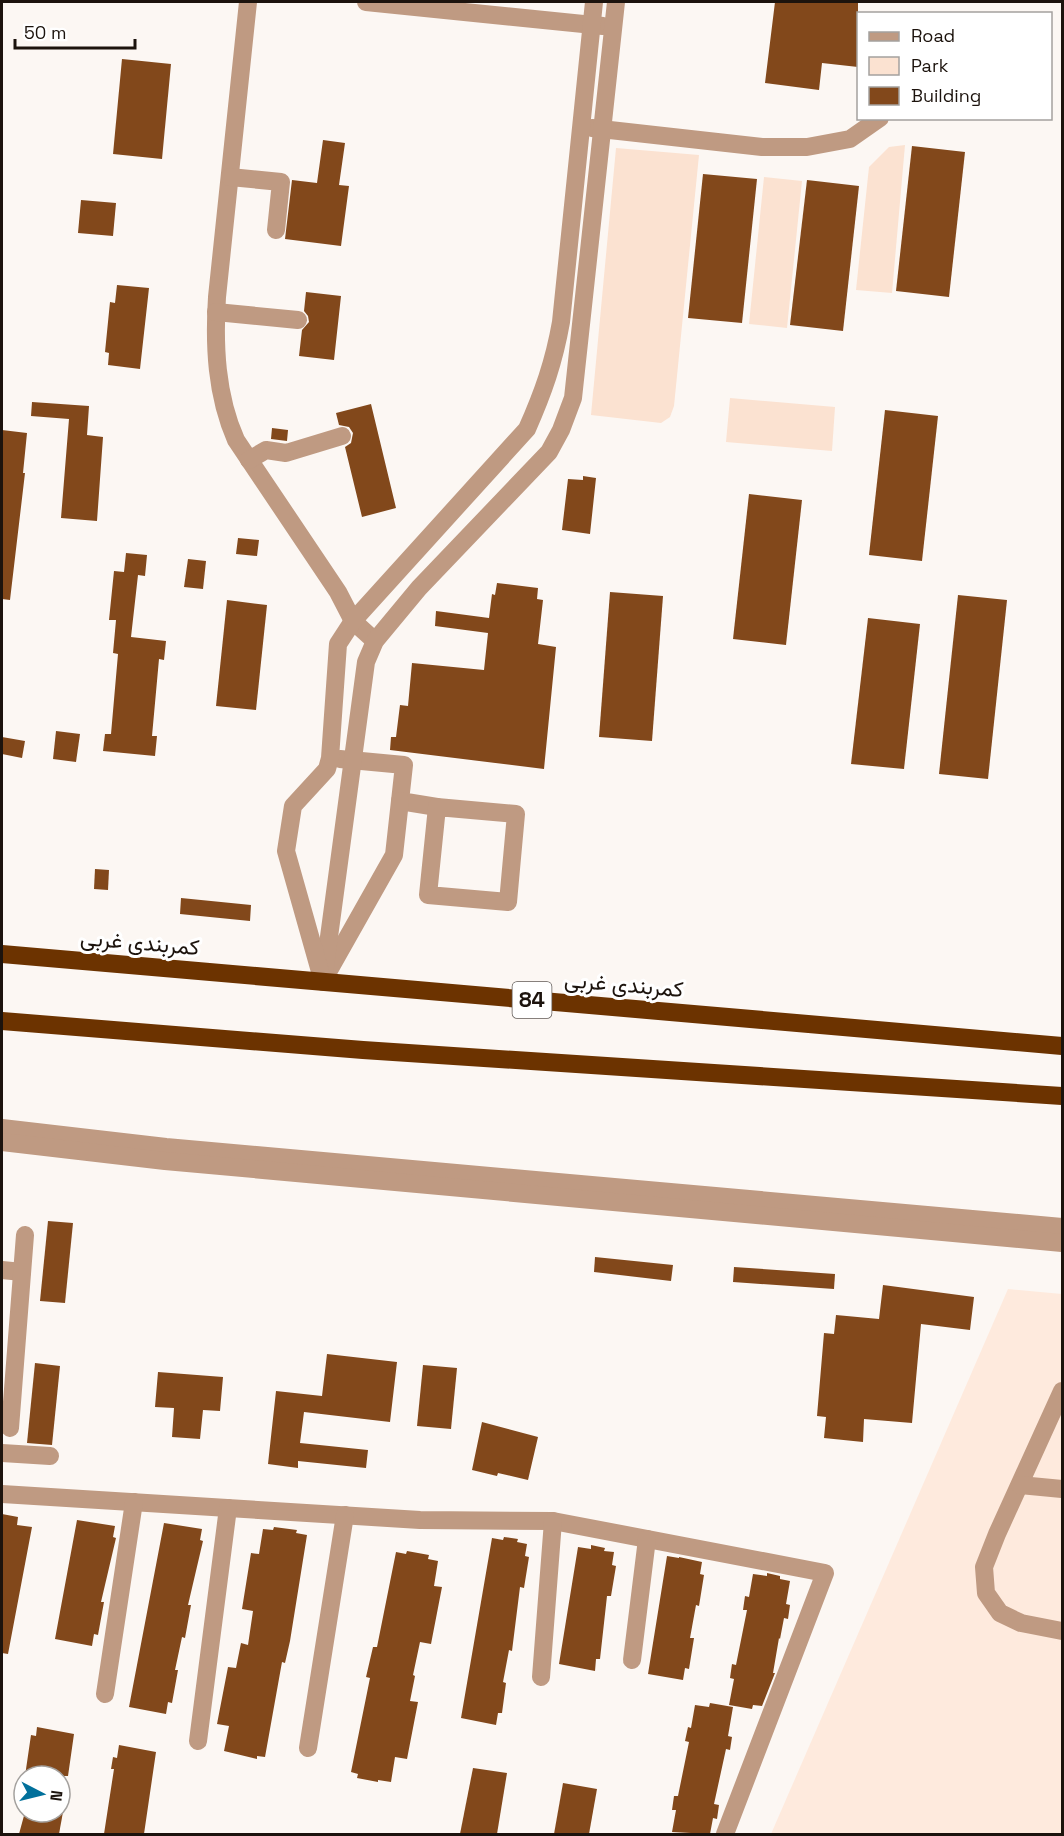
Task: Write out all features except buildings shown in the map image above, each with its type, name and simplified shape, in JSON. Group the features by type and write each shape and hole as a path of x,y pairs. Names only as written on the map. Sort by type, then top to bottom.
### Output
{"highway":[{"name":"کمربندی غربی","path":"2,954 1062,1047"},
{"path":"2,1021 363,1050 1062,1096"}],"street":[{"path":"248,2 216,312 215,342 225,416 236,440 338,592 353,621 375,641"},
{"path":"366,2 613,27"},
{"path":"323,982 286,851 293,806 327,770 330,758 338,644 353,621 527,429 554,362 561,322 594,2"},
{"path":"323,982 366,662 375,641 419,588 549,452 561,430 573,398 616,2"},
{"path":"581,127 762,147 807,147 850,139 877,120"},
{"path":"230,177 281,182 276,231"},
{"path":"216,312 298,320"},
{"path":"249,460 266,450 286,453 342,436"},
{"path":"323,982 394,855 404,765 330,758"},
{"path":"400,801 437,807 516,814 508,902 428,895 437,807"},
{"path":"2,1128 190,1149 1062,1227"},
{"path":"2,1142 165,1161 1062,1243"},
{"path":"10,1428 8,1385 25,1235"},
{"path":"2,1270 22,1272"},
{"path":"1062,1391 984,1567 986,1593 1000,1613 1022,1623 1062,1631"},
{"path":"2,1453 50,1456"},
{"path":"1020,1485 1062,1489"},
{"path":"2,1494 420,1520 553,1521 825,1574 725,1834"},
{"path":"105,1695 134,1502"},
{"path":"198,1741 228,1508"},
{"path":"308,1748 345,1515"},
{"path":"541,1677 553,1521"},
{"path":"632,1660 647,1539"}],"shaded area":[{"path":"1008,1289 1062,1294 1062,1834 771,1834"}],"green space":[{"path":"905,145 892,293 856,290 869,167 889,147"},
{"path":"616,148 699,155 674,406 670,417 661,423 591,415"},
{"path":"764,177 802,181 787,328 749,324"},
{"path":"730,398 835,407 832,451 726,442"}]}
